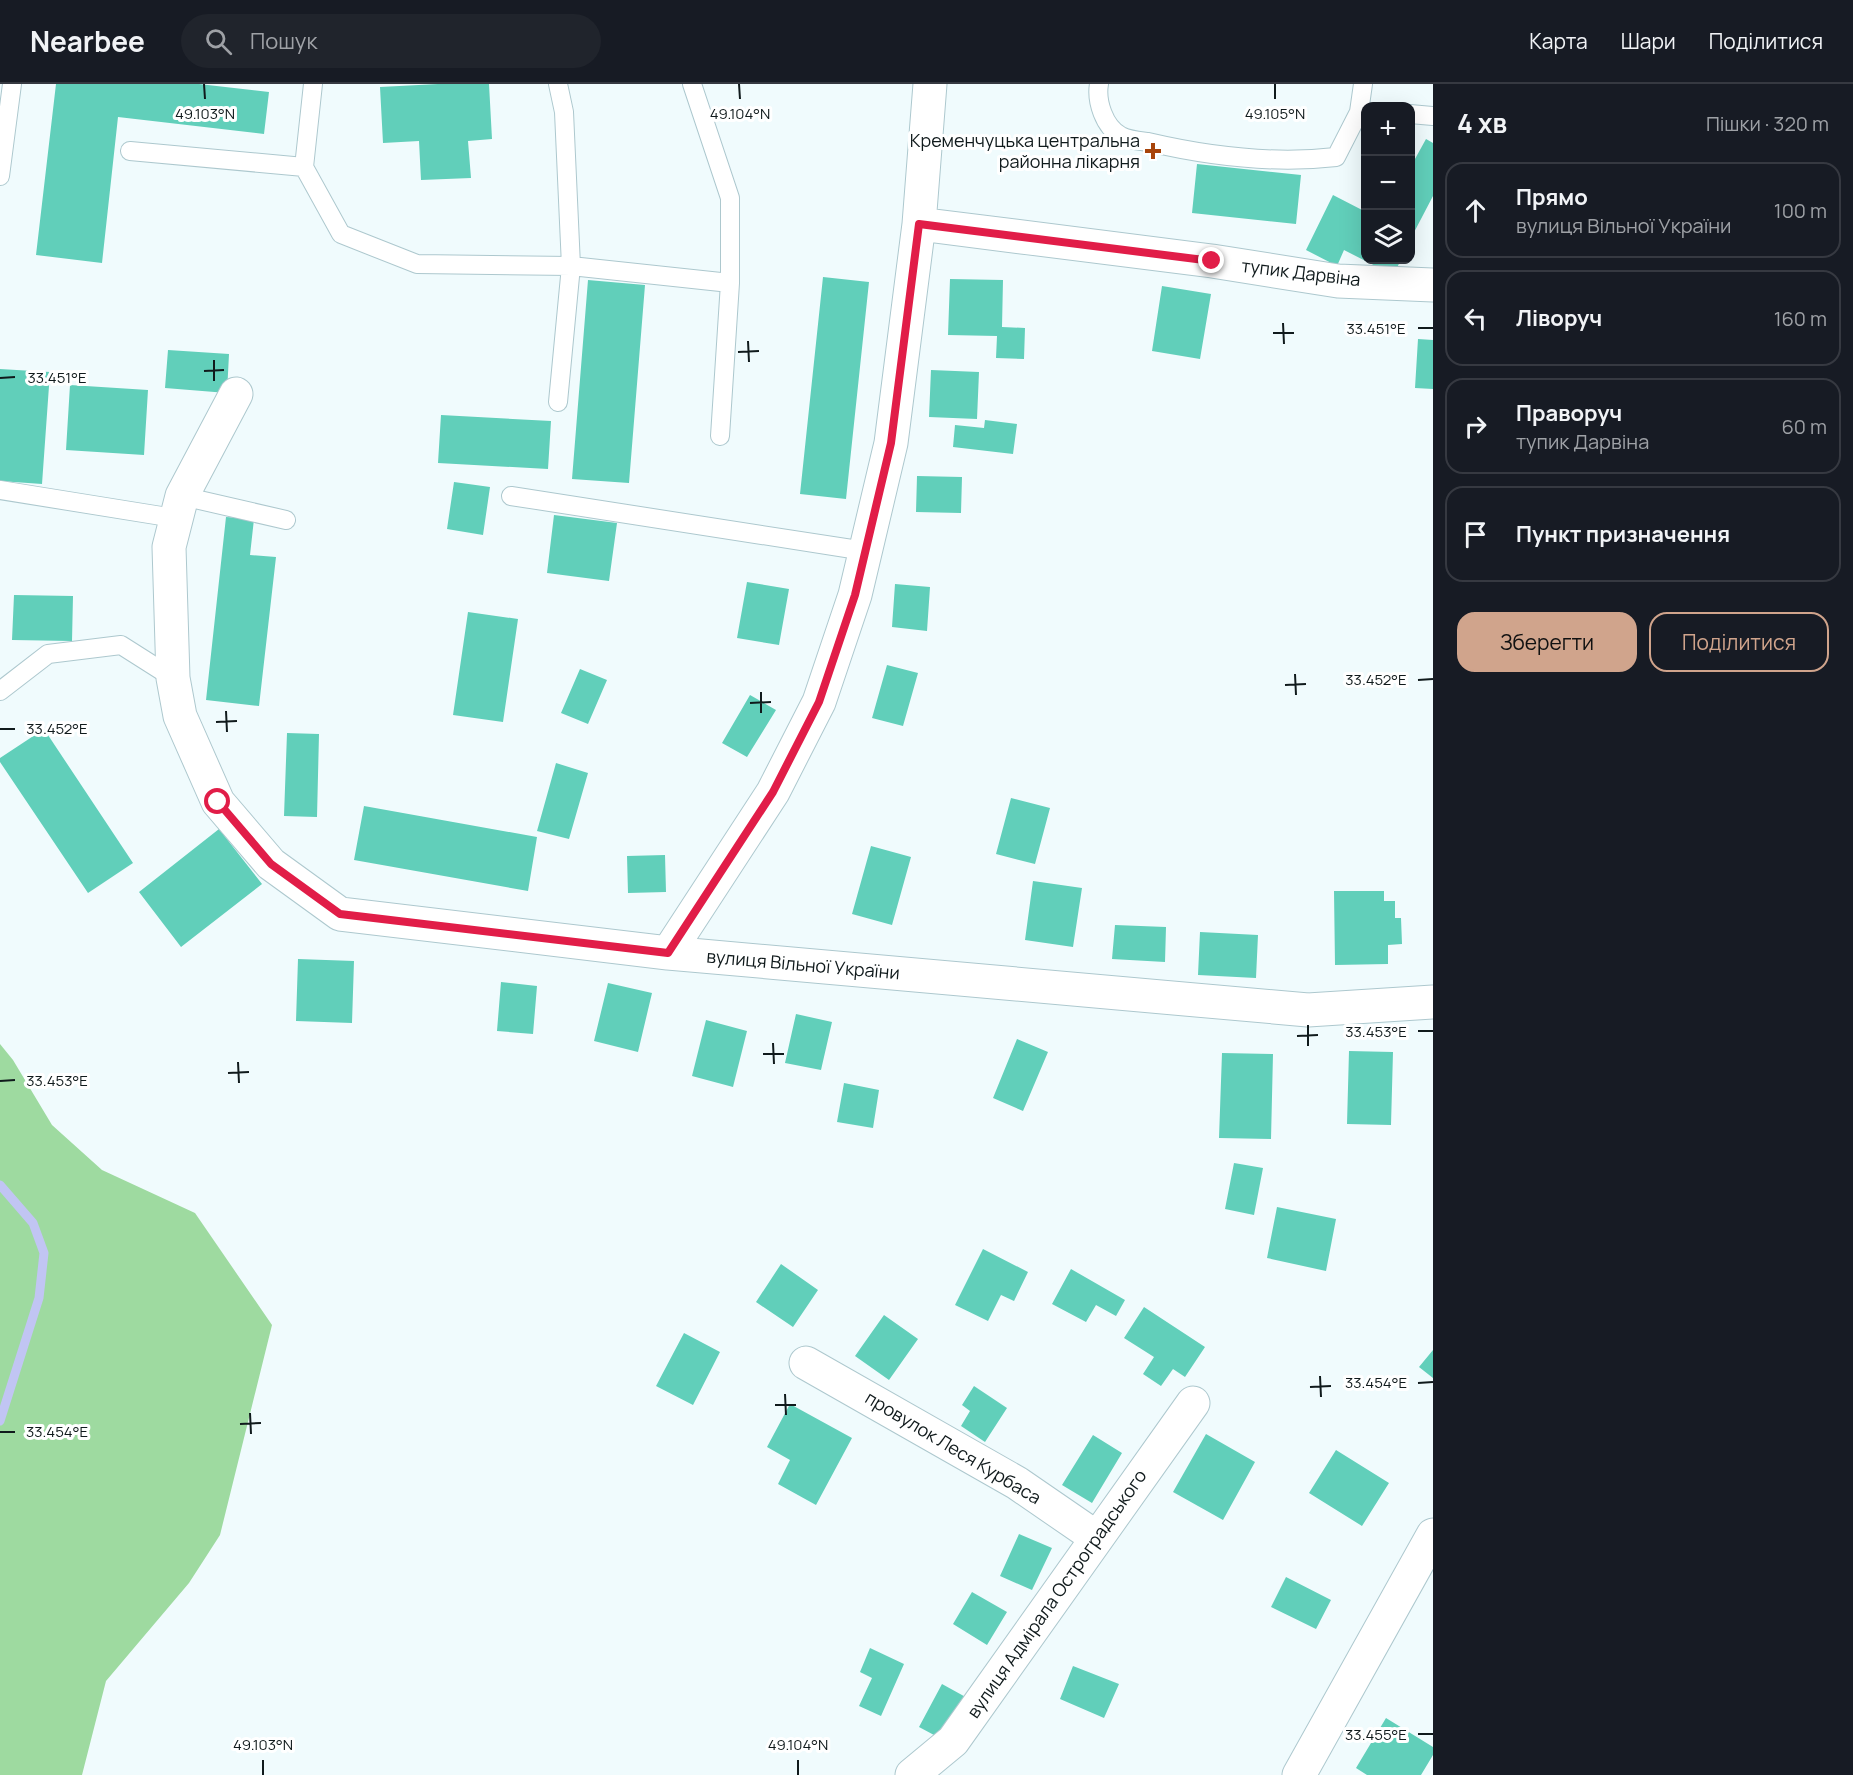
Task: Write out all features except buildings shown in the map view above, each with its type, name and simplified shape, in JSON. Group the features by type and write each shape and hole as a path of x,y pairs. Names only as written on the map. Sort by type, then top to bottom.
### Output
{"street":[{"path":"668,953 773,792 819,702 855,595 891,443 919,224 930,84"},
{"name":"тупик Дарвіна","path":"919,224 1212,261 1338,281 1433,285"},
{"name":"вулиця Вільної України","path":"236,394 178,507 169,548 173,678 180,716 218,802 271,864 340,914 668,953 1308,1010 1433,1002"},
{"name":"провулок Леся Курбаса","path":"806,1363 1017,1483 1097,1538"},
{"name":"вулиця Адмірала Остроградського","path":"913,1773 953,1741 1193,1403"},
{"path":"1299,1775 1433,1535"},
{"path":"913,1773 947,1775"}],"lane":[{"path":"0,176 12,84"},
{"path":"313,84 304,167 341,234 417,264 571,266 730,283"},
{"path":"558,84 564,112 571,266 558,402"},
{"path":"692,84 730,198 730,283 720,436"},
{"path":"1099,84 1097,97 1106,121 1120,136 1187,150 1298,161 1336,157 1361,114"},
{"path":"1362,102 1363,84"},
{"path":"1415,114 1433,116"},
{"path":"130,151 304,167"},
{"path":"0,490 286,520"},
{"path":"511,496 865,550"},
{"path":"0,691 48,654 121,645 173,678"}],"green space":[{"path":"0,1044 13,1060 52,1125 102,1170 195,1213 272,1325 220,1535 189,1583 106,1681 82,1775 0,1775"}],"waterway":[{"path":"0,1185 33,1223 44,1253 39,1298 0,1421"}],"place":[{"name":"Кременчуцька центральна районна лікарня","path":"1153,151"}],"route":[{"path":"218,802 271,864 340,914 668,953 773,792 819,702 855,595 891,443 919,224 1212,261"}]}
